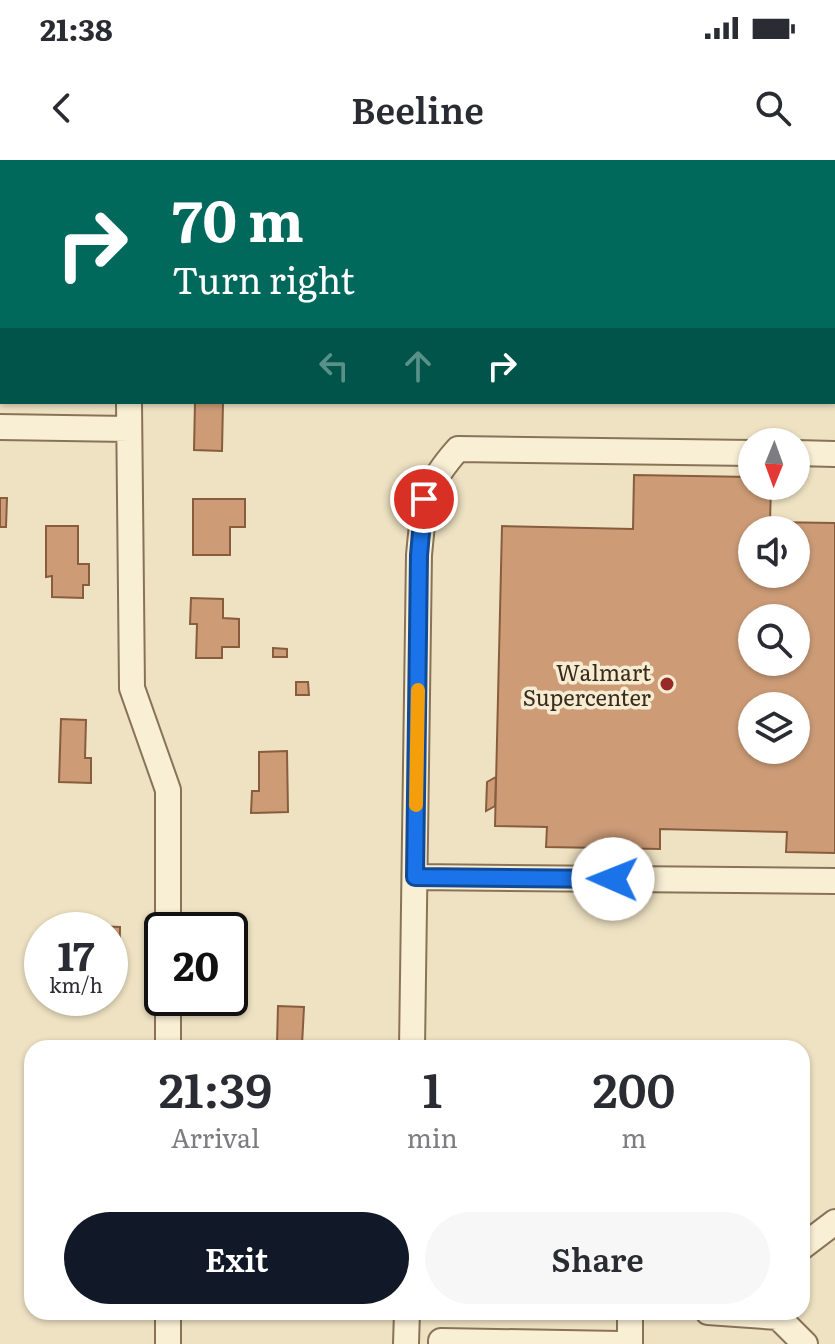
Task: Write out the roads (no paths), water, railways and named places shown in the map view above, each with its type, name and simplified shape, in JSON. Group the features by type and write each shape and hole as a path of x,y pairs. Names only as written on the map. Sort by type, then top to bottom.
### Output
{"street":[{"path":"129,404 132,688 168,790 168,912"},
{"path":"0,427 128,429"},
{"path":"412,1040 419,555 424,499 438,471 458,449 738,453"},
{"path":"810,453 835,454"},
{"path":"415,877 835,881"},
{"path":"168,1016 168,1040"},
{"path":"810,1241 835,1222"},
{"path":"168,1320 168,1344"},
{"path":"406,1344 407,1320"},
{"path":"630,1320 630,1344"},
{"path":"781,1320 805,1344"},
{"path":"441,1344 441,1341 620,1344"}],"place":[{"name":"Walmart Supercenter","path":"667,684"}]}
